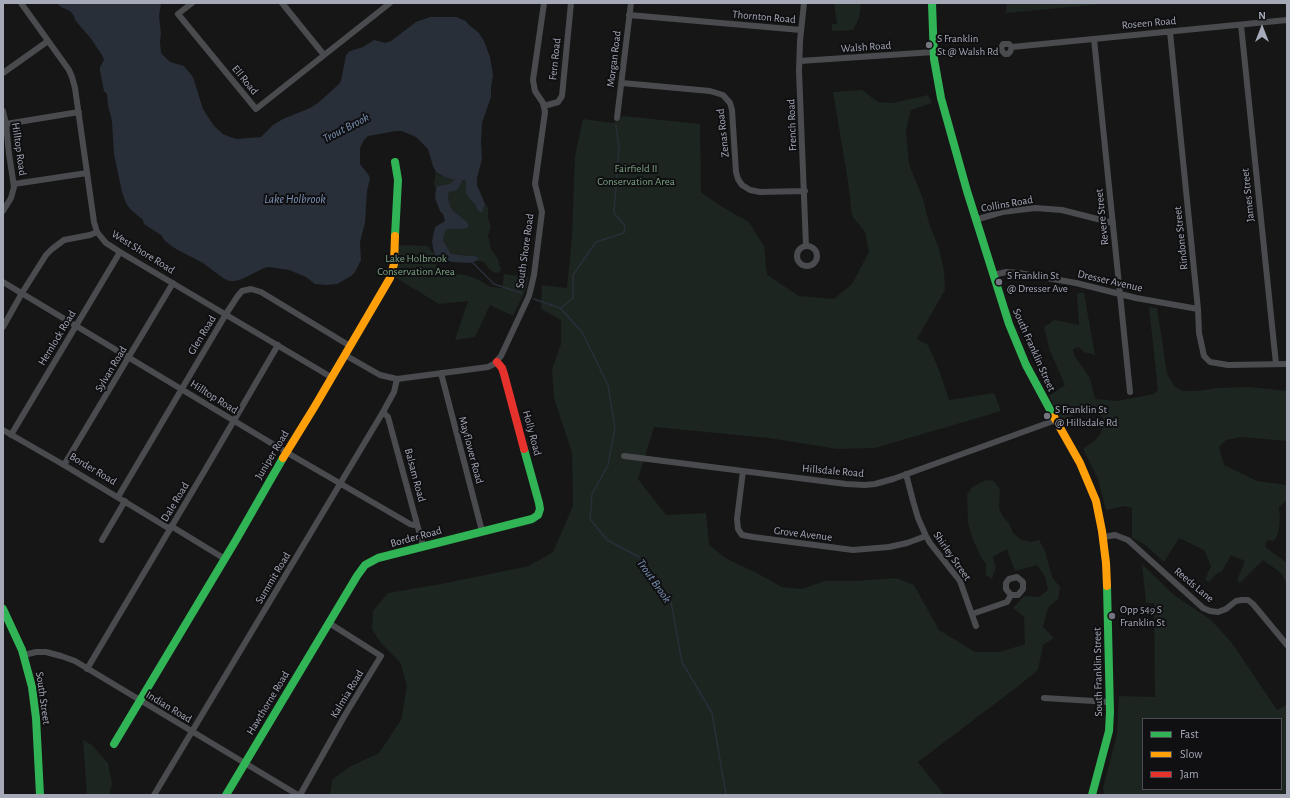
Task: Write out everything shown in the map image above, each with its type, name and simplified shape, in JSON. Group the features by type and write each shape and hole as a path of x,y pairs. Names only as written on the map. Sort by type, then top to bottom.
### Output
{"street":[{"name":"West Shore Road","path":"21,3 69,70 72,77 79,112 96,232 106,243 120,252 174,282 332,377"},
{"name":"Ell Road","path":"192,3 178,14 256,109 324,55"},
{"path":"286,4 324,55 390,3"},
{"path":"544,3 533,84 536,94 544,106"},
{"name":"Fern Road","path":"544,106 558,102 562,96 571,3"},
{"name":"Morgan Road","path":"617,118 631,3"},
{"name":"French Road","path":"804,3 800,61 806,246"},
{"name":"South Franklin Street","path":"932,3 934,52 941,98 975,220 1018,348 1034,381 1080,463 1097,507 1104,537 1110,721 1107,740 1092,795"},
{"name":"Thornton Road","path":"629,15 801,30"},
{"name":"Roseen Road","path":"1012,47 1287,20"},
{"name":"James Street","path":"1241,25 1276,364"},
{"name":"Rindone Street","path":"1170,32 1198,309 1199,333 1204,356 1210,362 1228,365 1287,364"},
{"name":"Revere Street","path":"1094,39 1130,392"},
{"path":"3,73 48,41"},
{"name":"Walsh Road","path":"800,61 934,52"},
{"name":"Zenas Road","path":"622,83 710,91 723,95 730,103 732,110 736,172 738,179 742,184 750,190 760,192 804,191"},
{"name":"South Shore Road","path":"497,362 529,296 534,279 542,212 535,184 544,106"},
{"name":"Hilltop Road","path":"3,111 14,184 13,195 3,211"},
{"path":"6,124 79,112"},
{"name":"Juniper Road","path":"114,744 225,559 286,452 389,281 393,272 396,230 398,180 395,162"},
{"path":"14,184 87,173"},
{"name":"Collins Road","path":"975,220 1002,212 1035,208 1062,210 1113,222"},
{"path":"3,327 22,293 46,256 56,245 67,239 90,235 96,232"},
{"name":"Hemlock Road","path":"11,435 120,252"},
{"name":"Dresser Avenue","path":"993,275 1006,272 1019,273 1076,283 1120,295 1198,309"},
{"name":"Hilltop Road","path":"3,282 286,452 410,524 417,524"},
{"name":"Sylvan Road","path":"64,465 174,282"},
{"name":"Glen Road","path":"118,497 181,388 226,314 242,291 255,289 267,295 350,346"},
{"name":"Dale Road","path":"87,669 278,345"},
{"path":"345,355 377,373 388,378 397,379 488,367 497,362"},
{"name":"Holly Road","path":"497,362 504,374 540,502 539,513"},
{"name":"Mayflower Road","path":"441,373 482,531"},
{"name":"Summit Road","path":"154,795 383,412 394,392 397,379"},
{"name":"Balsam Road","path":"383,412 388,417 423,546"},
{"name":"Hillsdale Road","path":"624,456 856,485 875,484 1056,420"},
{"name":"Border Road","path":"3,430 225,559"},
{"name":"Grove Avenue","path":"743,471 737,519 738,529 742,535 853,550 889,547 907,543 926,536"},
{"name":"Shirley Street","path":"906,474 918,518 926,536 960,581 976,626"},
{"path":"102,540 124,501"},
{"name":"Border Road","path":"329,623 359,573 368,563 378,558 532,519 539,513"},
{"name":"Reeds Lane","path":"1104,537 1118,536 1131,542 1203,608 1218,612 1226,609 1236,601 1248,600 1287,645"},
{"path":"972,614 1002,604 1008,600 1011,595"},
{"name":"South Street","path":"3,609 7,625 24,655 29,672 35,705 40,795"},
{"name":"Hawthorne Road","path":"226,795 329,623"},
{"name":"Kalmia Road","path":"299,795 381,656 329,623"},
{"name":"Indian Road","path":"24,655 41,652 52,653 70,659 244,764 299,795"},
{"path":"1044,698 1110,702"}],"green space":[{"path":"834,3 861,3 859,18 853,30 832,31 832,24 837,24"},
{"path":"1007,3 1113,3 1006,13"},
{"name":"Fairfield II Conservation Area","path":"862,90 878,102 893,103 928,95 932,103 911,110 906,130 909,164 923,199 929,223 939,249 944,271 945,290 917,339 928,345 939,370 949,400 994,393 1001,411 875,448 837,449 769,438 654,427 638,479 666,515 706,513 709,545 727,559 782,587 802,589 825,581 855,581 896,578 914,585 939,630 975,652 1000,652 1025,644 1024,617 1013,608 1024,596 1039,597 1048,590 1045,576 1037,565 1015,571 1007,549 993,557 996,567 992,579 986,575 986,563 982,559 974,542 968,523 967,495 972,487 986,480 994,481 1000,490 999,509 1009,523 1013,533 1020,539 1031,542 1039,540 1045,551 1052,577 1060,587 1058,599 1048,608 1043,627 1054,638 1043,645 1038,670 918,762 944,795 330,795 332,780 349,767 379,753 401,720 407,686 400,662 381,643 372,629 373,611 388,593 529,566 553,552 573,506 572,453 554,398 552,369 561,344 561,320 541,309 542,285 567,288 572,236 575,156 583,119 613,123 623,116 700,124 701,192 719,205 749,222 764,246 767,275 799,296 834,299 852,284 869,252 865,232 852,216 848,181 833,92"},
{"path":"436,172 440,175 455,180 449,184 437,186 436,189 434,184"},
{"path":"464,180 466,184 466,193 475,204 478,211 485,204 483,200 488,208 488,218 491,227 488,236 491,249 498,259 501,270 498,273 489,269 484,262 476,261 478,257 451,254 443,240 445,232 448,229 463,229 468,223 453,211 448,197 449,192"},
{"name":"Lake Holbrook Conservation Area","path":"397,245 428,246 430,250 438,257 436,266 442,272 466,275 491,287 502,288 504,274 528,277 527,287 513,316 490,305 475,337 455,340 468,301 439,304 393,276"},
{"path":"1077,293 1084,293 1095,355 1084,352 1079,347 1073,349 1074,355 1090,378 1095,399 1117,401 1154,394 1158,390 1149,307 1157,308 1167,374 1175,387 1183,391 1249,387 1287,391 1287,441 1241,437 1226,440 1219,447 1224,465 1257,481 1287,485 1287,500 1279,507 1280,519 1276,538 1273,541 1267,540 1265,547 1287,563 1287,590 1285,580 1281,573 1263,560 1240,583 1237,580 1245,561 1231,555 1222,571 1215,575 1209,582 1205,580 1211,566 1204,550 1179,538 1164,562 1144,544 1132,538 1132,508 1124,506 1106,510 1098,479 1083,449 1095,440 1101,433 1104,419 1098,413 1079,412 1062,421 1049,396 1065,385 1050,351 1044,327 1054,320 1079,325"},
{"path":"1142,564 1174,595 1211,620 1232,643 1277,710 1287,705 1287,795 1104,795 1103,788 1117,734 1119,696 1155,697 1154,603 1146,603"},
{"path":"83,740 92,745 108,763 112,784 109,795 87,795"}],"water":[{"name":"Lake Holbrook","path":"57,3 161,3 159,16 161,53 170,62 184,66 193,77 203,109 214,126 223,134 237,139 261,137 273,125 283,119 310,108 318,103 341,81 346,55 350,51 363,47 374,40 385,43 391,41 416,22 430,17 456,17 466,21 479,33 484,41 490,57 493,75 491,97 482,123 482,159 477,178 477,185 485,204 482,212 478,211 475,204 466,193 465,180 463,180 457,190 449,192 448,197 453,211 469,225 467,228 463,229 448,229 445,232 443,240 451,254 474,256 478,257 478,259 471,263 452,262 436,256 434,253 432,241 435,227 445,221 435,198 436,189 437,186 449,184 455,180 436,172 428,149 416,137 402,131 396,131 368,136 360,148 360,164 370,178 367,191 365,223 360,242 361,260 355,272 351,276 337,284 315,284 306,277 289,270 269,267 235,281 229,281 223,278 203,263 176,249 165,241 161,235 144,224 143,220 130,209 126,203 122,192 114,154 112,121 107,94 104,91 100,71 100,67 104,60 103,57 70,11 61,7"}],"waterway":[{"path":"561,308 573,298 573,275 596,242 624,233 625,226 614,213 619,148 616,126"},
{"name":"Trout Brook","path":"472,262 494,284 521,293"},
{"name":"Trout Brook","path":"534,299 560,308 582,332 608,385 615,428 608,465 592,494 590,519 607,540 639,557 671,602 682,662 712,713 726,795"}],"traffic: fast":[{"path":"932,3 934,59 941,98 967,191 1009,324 1026,365 1054,417"},
{"path":"395,162 398,180 395,236"},
{"path":"226,795 365,565 378,558 532,519 538,515 540,509 539,503 524,449"},
{"path":"114,744 236,540 283,458"},
{"path":"1092,795 1109,731 1110,712 1107,586"},
{"path":"3,609 22,650 32,687 36,718 40,795"}],"traffic: slow":[{"path":"283,458 390,278 394,264 395,236"},
{"path":"1054,417 1080,463 1096,501 1102,531 1107,586"}],"traffic: jam":[{"path":"497,362 502,368 504,374 524,449"}],"place":[{"name":"S Franklin St @ Walsh Rd","path":"929,45"},
{"name":"S Franklin St @ Dresser Ave","path":"999,282"},
{"name":"S Franklin St @ Hillsdale Rd","path":"1047,416"},
{"name":"Opp 549 S Franklin St","path":"1112,616"}]}
